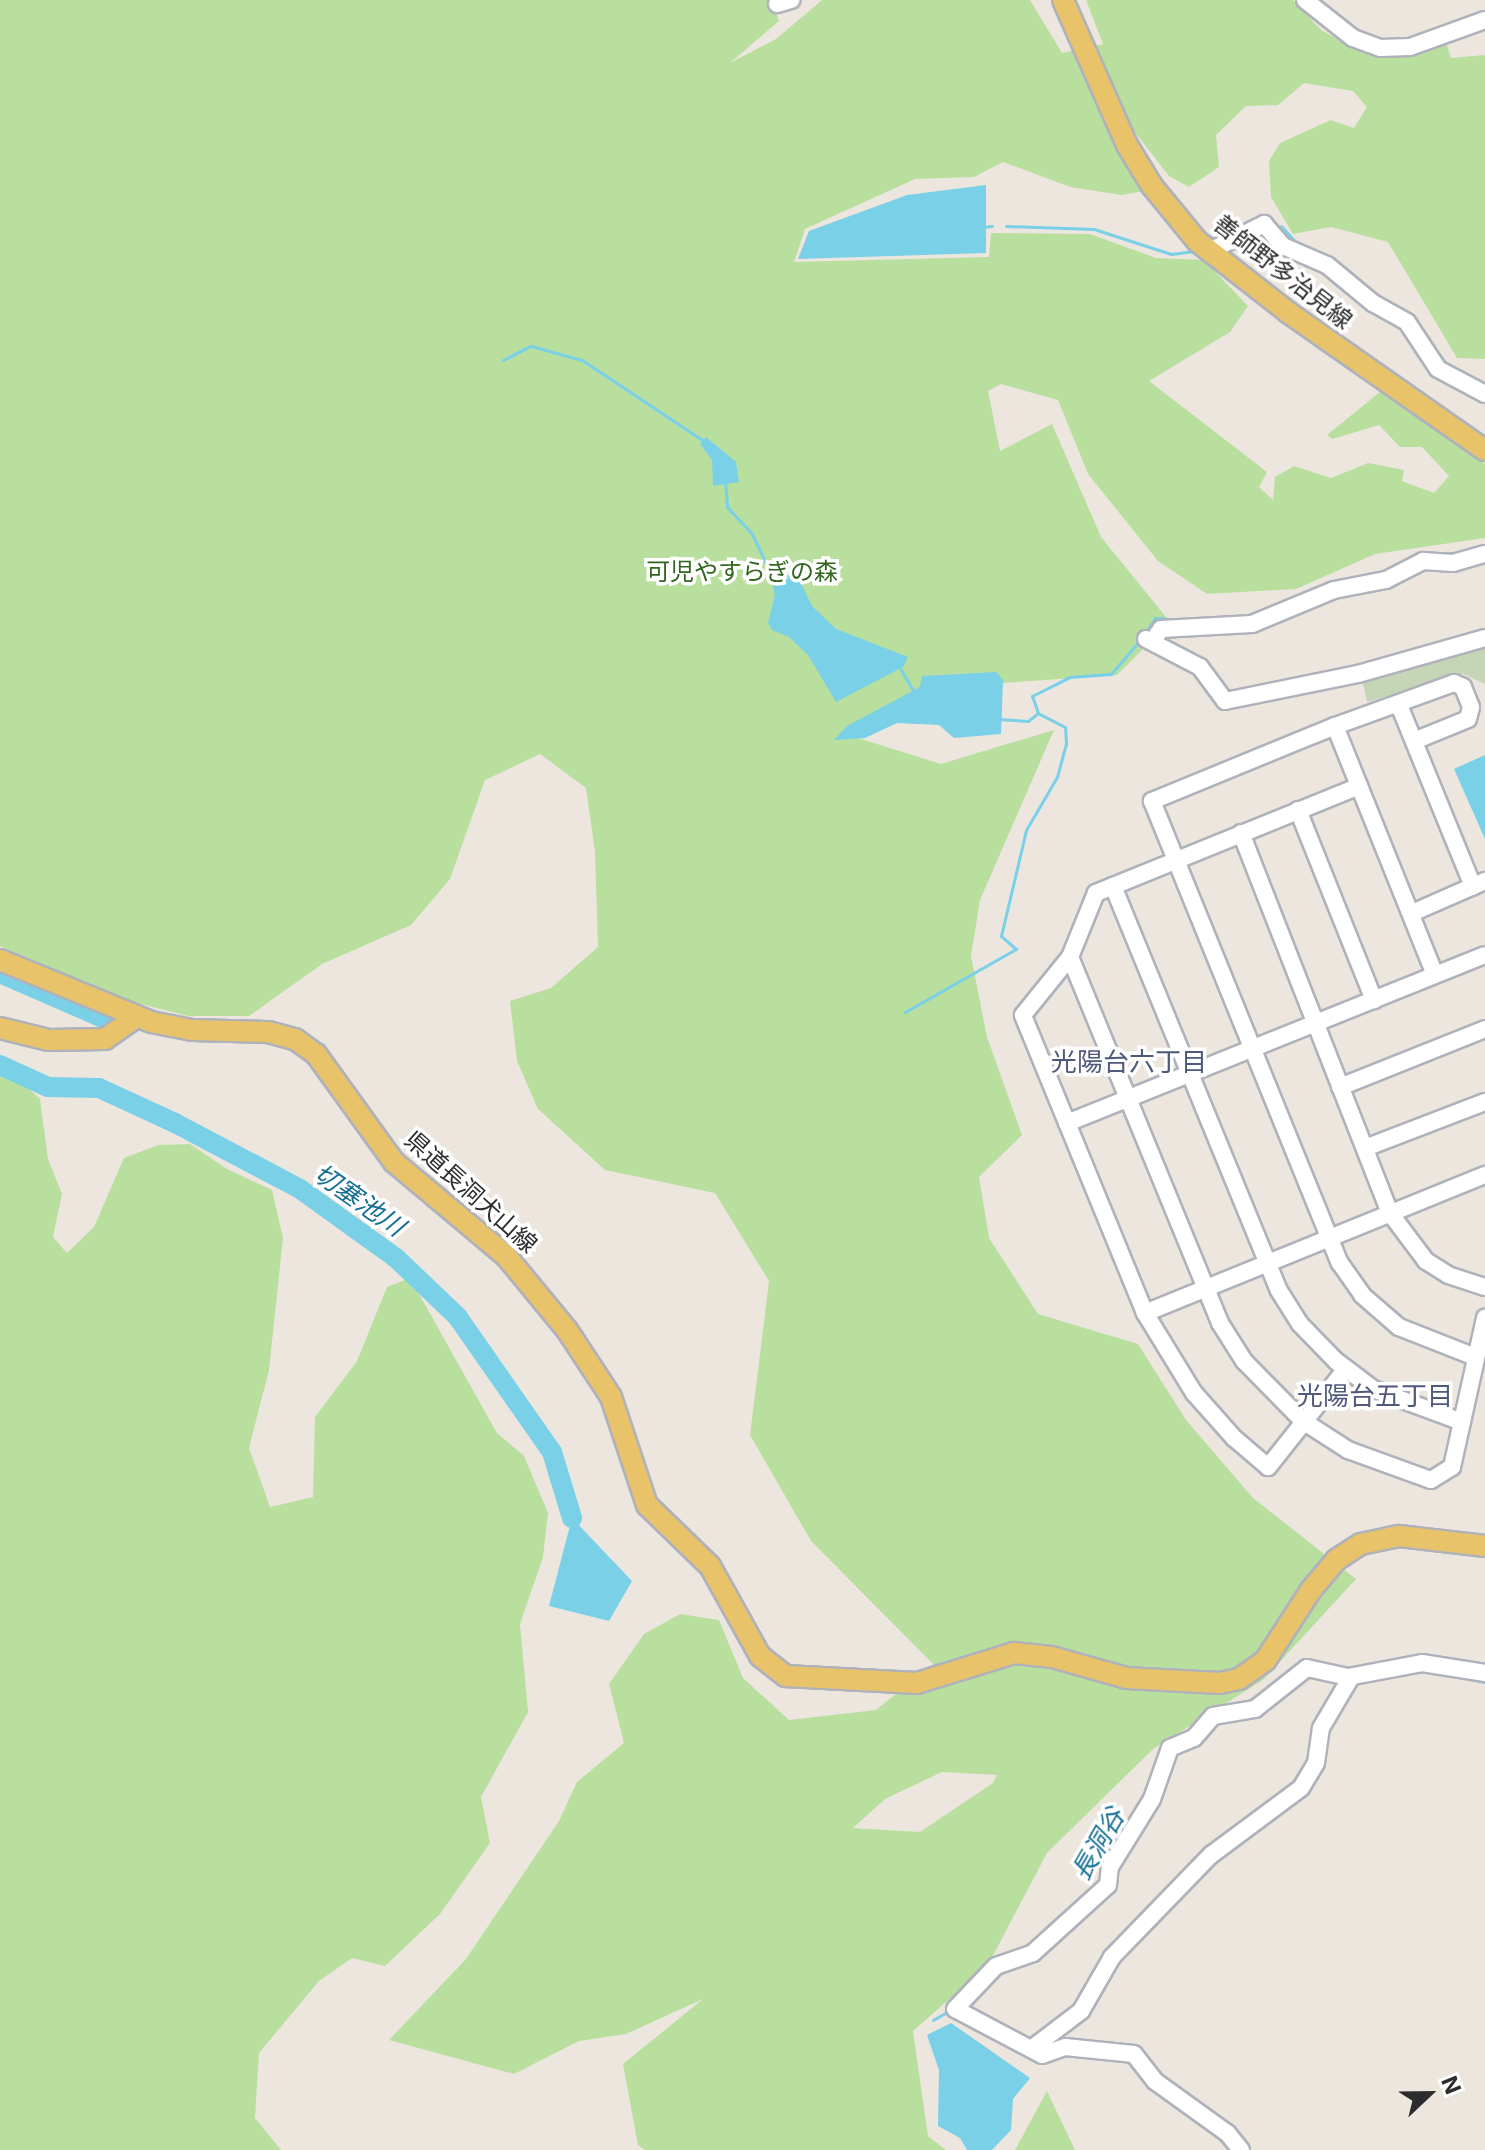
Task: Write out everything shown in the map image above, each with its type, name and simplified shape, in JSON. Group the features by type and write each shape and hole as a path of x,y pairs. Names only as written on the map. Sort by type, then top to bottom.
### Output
{"main road":[{"name":"善師野多治見線","path":"1063,0 1127,145 1152,186 1208,252 1485,450"},
{"name":"県道長洞犬山線","path":"0,960 137,1017 175,1028 283,1035 316,1054 394,1162 506,1256 567,1330 611,1397 647,1505 710,1566 773,1669 809,1681 917,1683 1009,1654 1052,1657 1126,1678 1232,1681 1265,1661 1311,1590 1336,1560 1361,1544 1399,1536 1485,1546"},
{"path":"0,1028 49,1040 105,1039 137,1017"}],"street":[{"path":"1305,0 1353,38 1380,48 1410,47 1485,20"},
{"path":"1208,252 1264,224 1283,246 1327,265 1373,303 1407,322 1438,369 1485,394"},
{"path":"1485,554 1453,563 1423,561 1386,580 1334,590 1252,624 1161,629 1149,641 1200,667 1225,701 1358,674 1485,638"},
{"path":"1414,741 1468,719 1467,697 1463,687 1454,683 1335,726 1152,801 1327,1239 1377,1310 1430,1342 1475,1357"},
{"path":"1399,705 1479,884 1412,913"},
{"path":"1335,726 1435,975"},
{"path":"1345,1370 1268,1467 1194,1393 1145,1313 1023,1015 1070,957 1096,893 1359,786"},
{"path":"1298,810 1374,1000"},
{"path":"1241,833 1313,1025 1390,1213 1426,1261 1448,1275 1485,1287"},
{"path":"1113,886 1267,1263 1300,1324 1345,1370 1373,1389 1462,1422"},
{"path":"1067,1123 1485,955"},
{"path":"1070,957 1205,1288 1244,1361 1303,1421 1348,1450 1431,1480 1452,1467 1485,1318"},
{"path":"1340,1087 1485,1029"},
{"path":"1365,1148 1485,1102"},
{"path":"1145,1313 1485,1175"},
{"path":"1241,2150 1227,2133 1155,2081 1134,2054 1065,2047 1042,2055 955,2009 996,1966 1033,1953 1108,1885 1110,1867 1152,1799 1170,1748 1194,1738 1213,1716 1255,1709 1299,1670 1349,1683 1422,1663 1485,1673"},
{"path":"1031,2049 1081,2011 1112,1957 1211,1855 1301,1788 1316,1763 1321,1728 1349,1683"}],"green space":[{"name":"可児やすらぎの森","path":"0,0 771,0 779,21 730,63 776,39 822,0 1030,0 1062,53 1103,44 1086,0 1293,0 1321,30 1365,54 1446,42 1451,58 1485,55 1485,359 1457,358 1388,242 1331,227 1293,234 1271,197 1269,161 1280,143 1331,120 1354,128 1367,107 1353,91 1304,83 1278,105 1246,106 1216,135 1219,167 1189,187 1169,176 1130,126 1108,73 1089,80 1144,191 1122,195 1070,187 1003,162 974,177 915,179 805,229 794,262 989,257 991,233 1090,234 1156,258 1204,260 1248,306 1230,332 1149,381 1267,472 1259,487 1273,500 1275,477 1294,466 1331,478 1368,463 1404,470 1402,481 1434,493 1449,476 1422,447 1400,447 1379,425 1332,439 1327,435 1381,391 1485,464 1485,538 1375,554 1296,589 1207,594 1158,561 1088,474 1058,400 1001,384 988,391 1000,451 1052,424 1101,537 1170,622 1117,675 931,688 872,735 858,738 941,764 1054,730 980,900 971,956 987,1037 1022,1135 979,1177 989,1238 1038,1314 1138,1344 1186,1420 1253,1498 1356,1579 1263,1680 1153,1749 1047,1853 988,1965 913,2031 928,2136 946,2150 645,2150 638,2145 623,2064 703,1999 626,2034 579,2041 514,2074 389,2040 466,1959 559,1821 577,1782 624,1743 609,1684 644,1634 680,1614 719,1620 743,1678 789,1720 876,1710 933,1664 811,1541 750,1435 769,1281 715,1193 605,1170 538,1109 517,1061 510,1001 551,988 598,947 595,852 586,788 540,754 485,780 450,879 411,925 322,964 249,1016 188,1016 121,999 0,946","holes":["942,1772 997,1775 993,1783 920,1832 853,1828 885,1799"]},
{"path":"1479,643 1485,649 1485,684 1463,674 1367,702 1362,679"},
{"path":"0,1074 17,1078 40,1099 48,1159 62,1194 53,1237 67,1253 94,1227 124,1158 158,1145 190,1144 227,1169 272,1190 283,1238 269,1370 249,1448 270,1507 313,1497 315,1417 357,1361 387,1287 410,1278 497,1433 524,1456 548,1513 543,1557 520,1624 528,1712 481,1797 490,1843 440,1914 385,1966 352,1958 319,1981 259,2053 255,2118 281,2150 0,2150"},
{"path":"1047,2091 1075,2150 1015,2150"}],"water":[{"path":"986,185 986,253 798,259 809,231 907,195"},
{"path":"706,437 736,462 739,482 713,486 712,460 700,444"},
{"path":"769,571 798,577 812,606 836,629 908,657 903,667 836,702 808,655 789,637 772,630 768,623 775,595"},
{"path":"996,672 1003,680 1001,734 954,738 939,725 897,723 865,738 834,740 847,726 920,687 922,676"},
{"path":"1485,755 1485,839 1454,769"},
{"path":"572,1518 632,1581 609,1621 549,1606"},
{"path":"951,2023 1030,2078 1013,2099 1011,2130 992,2150 967,2150 960,2138 938,2126 939,2070 927,2035"}],"waterway":[{"path":"982,227 992,226"},
{"path":"1006,226 1094,229 1171,254 1195,251"},
{"path":"1281,226 1297,244"},
{"path":"1416,323 1447,365"},
{"path":"503,360 531,346 582,360 705,442"},
{"path":"725,482 727,507 752,534 770,572"},
{"path":"1425,554 1458,553"},
{"path":"1340,581 1371,575"},
{"path":"1248,618 1321,587"},
{"path":"1144,634 1155,618 1184,620"},
{"path":"905,1012 1016,949 1001,936 1026,830 1057,777 1066,744 1065,727 1038,713 1032,696 1070,677 1111,674 1140,640"},
{"path":"900,668 914,692"},
{"path":"998,719 1028,721 1038,713"},
{"path":"0,973 112,1022"},
{"name":"切塞池川","path":"0,1065 48,1087 99,1088 175,1123 300,1189 396,1258 457,1316 552,1452 572,1518"},
{"name":"長洞谷","path":"1320,1679 1336,1682"},
{"name":"長洞谷","path":"1469,1679 1485,1682"},
{"name":"長洞谷","path":"1109,1854 1128,1823"},
{"name":"長洞谷","path":"933,2020 950,2010"}],"district":[{"name":"光陽台六丁目","path":"1129,1062"},
{"name":"光陽台五丁目","path":"1375,1396"}]}
